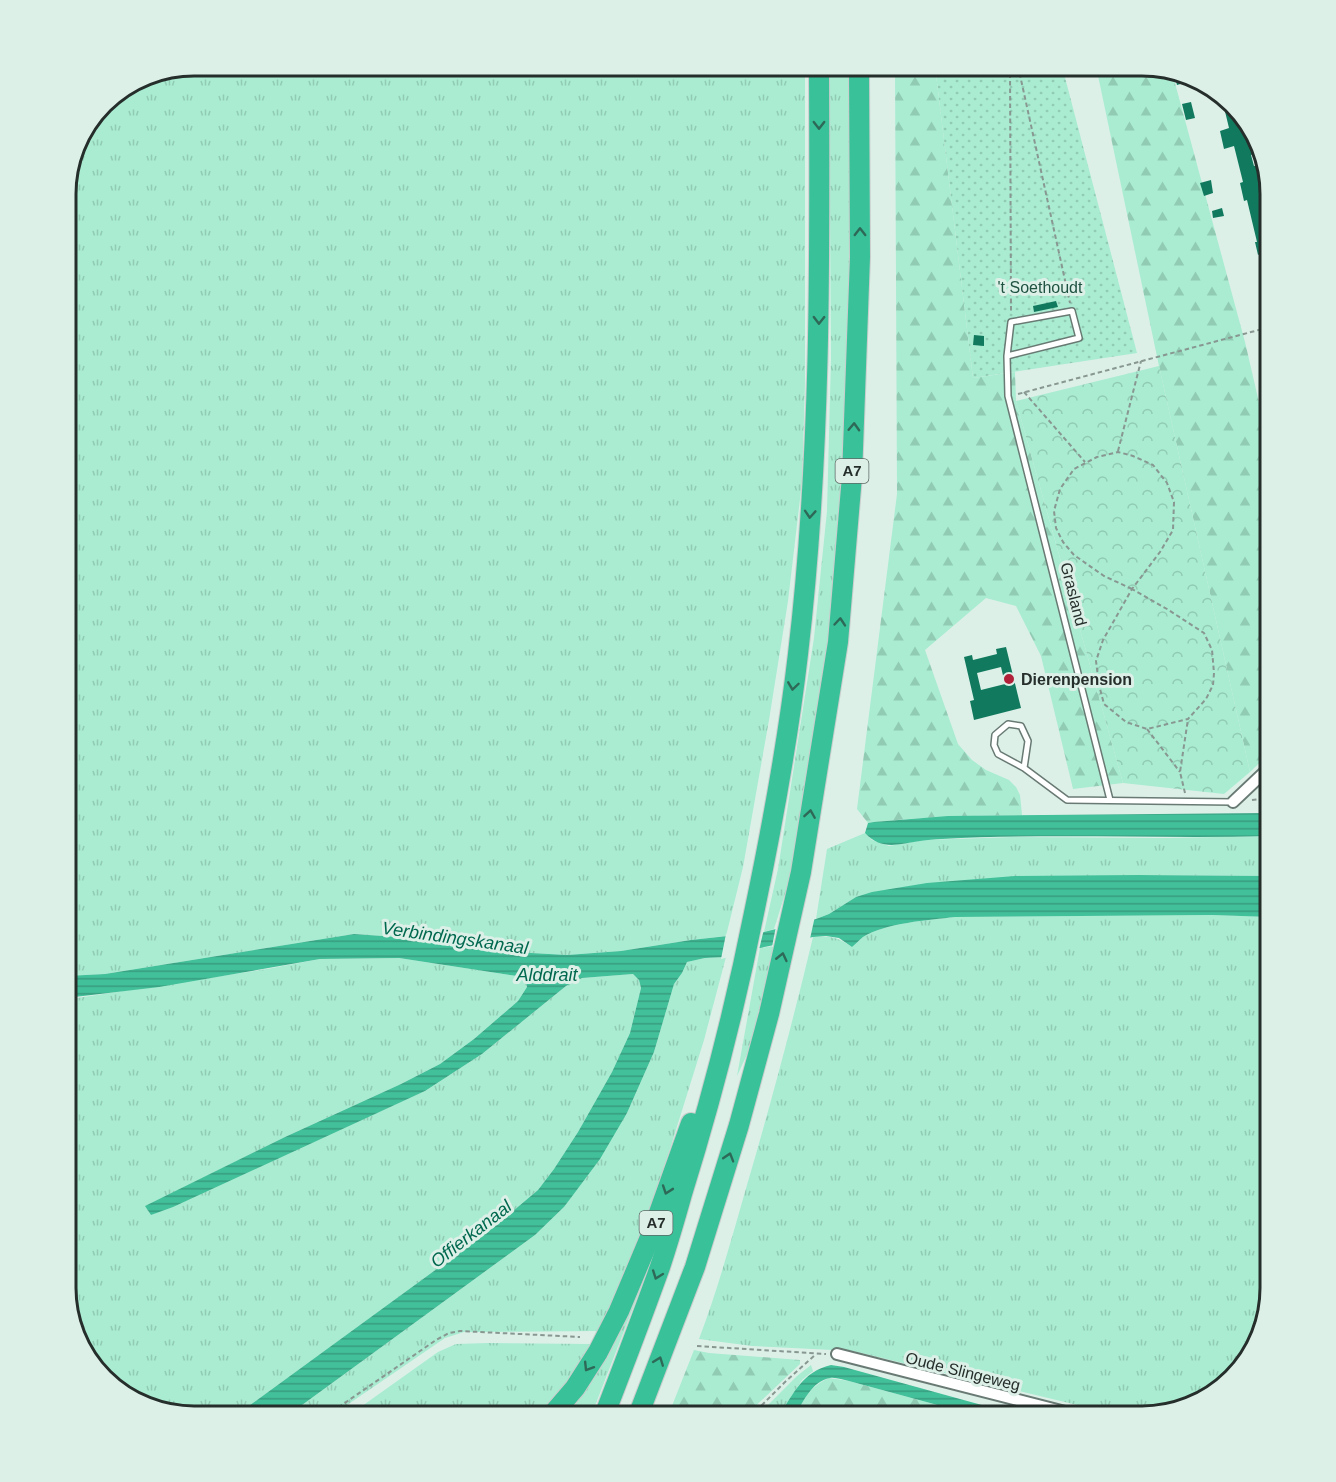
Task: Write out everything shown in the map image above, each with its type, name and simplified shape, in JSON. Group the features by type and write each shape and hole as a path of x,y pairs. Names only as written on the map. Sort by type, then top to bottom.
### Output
{"highway":[{"name":"A7","path":"608,1406 661,1265 703,1127 732,1017 774,815 785,747 807,566 818,381 819,77"},
{"name":"A7","path":"642,1406 695,1267 739,1125 769,1014 801,872 838,642 852,476 860,257 859,77"},
{"name":"A7","path":"560,1406 575,1388 598,1352 619,1311 651,1235 714,1059 732,1017"}],"street":[{"path":"1233,802 1260,776"},
{"name":"Oude Slingeweg","path":"837,1354 1042,1406"}],"lane":[{"path":"1006,356 1079,338 1072,311 1011,322"},
{"name":"Grasland","path":"1011,322 1006,356 1008,396 1110,800"},
{"path":"1024,768 1028,741 1021,726 1008,724 995,735 994,745 998,754 1024,768 1067,800 1233,802"}],"path":[{"path":"1010,77 1011,322"},
{"path":"1020,77 1072,311"},
{"path":"1008,396 1260,330"},
{"path":"1118,452 1140,361"},
{"path":"1024,392 1085,462"},
{"path":"1187,801 1180,772 1188,719 1206,699 1213,685 1212,650 1204,633 1132,589 1104,576 1074,555 1063,542 1056,528 1054,511 1060,489 1074,469 1097,457 1118,452 1153,465 1167,483 1174,502 1173,530 1160,552 1132,589 1103,640 1096,661 1104,704 1126,722 1147,729 1188,719"},
{"path":"1147,729 1180,772"},
{"path":"340,1406 450,1332 580,1337"},
{"path":"697,1346 816,1354 761,1406"}],"green space":[{"path":"187,77 805,77 805,383 802,482 788,601 769,720 743,867 726,936 621,951 567,955 513,952 397,937 354,934 105,974 76,975 77,187 81,164 96,129 111,111 136,92 164,81"},
{"path":"829,77 850,77 851,291 842,517 829,642 795,862 774,929 764,932 778,869 814,638 827,511 831,359"},
{"path":"895,77 936,77 973,378 1015,372 1016,401 1123,783 1073,789 1041,656 1016,606 986,598 925,650 958,744 972,760 986,770 1009,780 1016,787 1020,795 1022,815 925,818 868,823 857,809 897,494"},
{"name":"'t Soethoudt","path":"936,77 1065,77 1137,353 973,378"},
{"path":"1098,77 1149,77 1175,82 1245,342 1260,407 1260,762 1250,772 1159,366"},
{"path":"1159,366 1250,772 1224,794 1123,783 1016,401"},
{"path":"865,833 872,840 889,846 924,840 1012,837 1260,836 1260,876 1138,875 856,897 829,914 816,919 827,849"},
{"path":"955,917 1260,917 1260,1287 1258,1303 1253,1325 1240,1353 1225,1371 1207,1386 1194,1393 1172,1401 1141,1406 1081,1406 853,1351 752,1346 699,1339 719,1282 756,1154 813,937 834,938 852,947 863,937 883,928"},
{"path":"780,945 758,1014 750,1048 737,1076 760,948"},
{"path":"726,957 704,1040 641,1236 600,1331 464,1332 445,1338 346,1406 301,1406 535,1235 564,1207 627,1113 654,1052 674,984 687,962"},
{"path":"399,958 517,976 526,982 527,987 518,1001 474,1039 440,1064 146,1206 151,1215 425,1091 482,1054 566,986 582,978 633,974 639,980 641,988 630,1033 612,1072 578,1132 538,1190 493,1228 249,1406 195,1406 157,1399 129,1386 111,1371 96,1353 89,1340 79,1310 76,1287 76,998 320,959"},
{"path":"645,1277 595,1406 568,1406 616,1332"},
{"path":"456,1344 592,1344 552,1406 362,1406 438,1352"},
{"path":"694,1350 800,1360 800,1364 756,1406 672,1406"},
{"path":"811,1365 813,1371 802,1380 785,1406 767,1406"},
{"path":"829,1378 849,1381 941,1406 801,1406 812,1389"}],"water":[{"path":"1260,813 1260,836 983,837 934,839 891,845 871,839 865,833 868,823 948,816"},
{"name":"Alddrait","path":"1015,876 1260,876 1260,917 955,917 883,928 863,937 852,947 839,938 813,937 726,957 687,962 674,984 654,1052 627,1113 600,1159 564,1207 535,1235 301,1406 249,1406 493,1228 538,1190 578,1132 612,1072 630,1033 641,988 639,980 633,974 582,978 566,986 482,1054 425,1091 151,1215 145,1206 440,1064 474,1039 518,1001 527,987 526,982 517,976 399,958 320,959 159,987 76,997 76,975 105,974 354,934 397,937 513,952 567,955 621,951 764,932 816,919 829,914 856,897 872,892 927,883"},
{"path":"831,1365 844,1367 986,1406 941,1406 832,1378 818,1383 801,1406 785,1406 800,1384 821,1368"}],"pier":[{"path":"815,916 810,939 772,947 776,926"},
{"path":"764,929 759,950 721,959 726,934"}],"building":[{"path":"1191,102 1195,118 1186,120 1182,104"},
{"path":"1225,111 1240,129 1255,166 1260,195 1260,254 1258,255 1247,200 1244,201 1240,183 1243,182 1234,146 1224,149 1220,131 1229,128"},
{"path":"1211,180 1213,193 1204,196 1200,183"},
{"path":"1222,208 1224,216 1213,218 1212,211"},
{"path":"1056,301 1058,307 1034,312 1033,306"},
{"path":"974,335 984,336 984,346 973,345"},
{"name":"Dierenpension","path":"1006,647 1021,708 974,720 970,701 974,700 964,657 972,655 973,660 997,654 996,649","holes":["1001,667 1005,684 981,690 977,673"]}],"place":[{"name":"Dierenpension","path":"1009,679"}],"water label":[{"name":"Verbindingskanaal","path":"455,938"},
{"name":"Offierkanaal","path":"471,1234"}]}
